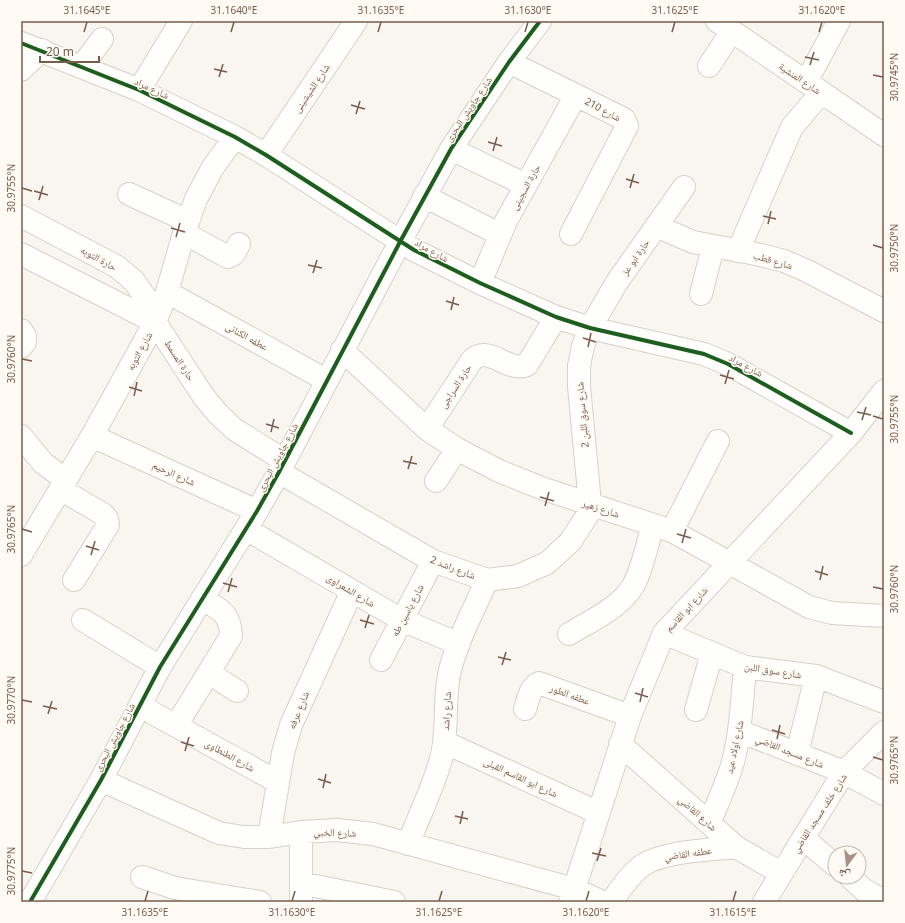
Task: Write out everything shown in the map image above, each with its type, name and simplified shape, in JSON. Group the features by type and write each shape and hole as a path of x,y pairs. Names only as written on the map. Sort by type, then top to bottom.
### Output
{"street":[{"path":"139,90 180,21"},
{"name":"شارع الشيشينى","path":"266,155 356,21"},
{"name":"شارع جاويش البحرى","path":"28,896 101,780 160,667 252,520 282,467 326,380 424,196 451,149 509,62 540,21"},
{"path":"738,251 789,132 800,116 814,88 839,21"},
{"path":"710,66 724,26"},
{"name":"شارع المنشية","path":"724,26 884,135"},
{"path":"82,66 102,39"},
{"name":"شارع مراد","path":"21,43 42,50 139,90 235,137 266,155 429,259 480,283 556,317 590,328 704,354 728,364 851,433"},
{"path":"21,70 42,50"},
{"name":"شارع 210","path":"509,62 624,119 627,126 571,234"},
{"name":"حارة السجينى","path":"480,283 499,234 576,95"},
{"name":"شارع التوبه","path":"22,553 29,523 63,484 92,436 155,322 167,292 186,227 196,199 213,167 235,137"},
{"path":"451,149 526,185"},
{"name":"حارة ابو عز","path":"590,328 617,282 684,187"},
{"path":"129,194 186,227 228,257 234,254 239,244"},
{"path":"424,196 499,234"},
{"name":"حارة التوبه","path":"21,216 116,266 134,281 147,300 155,322"},
{"name":"شارع قطب","path":"656,226 693,242 761,255 791,264 884,311"},
{"path":"701,294 713,247"},
{"name":"حارة المسمط","path":"21,254 155,322 204,397 218,414 234,429 282,467"},
{"name":"عطفه الكنانى","path":"167,292 326,380"},
{"name":"حارة السراجى","path":"427,429 472,360 477,356 484,354 513,367 520,368 527,365 556,317"},
{"name":"شارع سوق اللبن 2","path":"590,328 580,359 579,386 592,505"},
{"path":"21,330 25,336 25,342 21,347"},
{"name":"شارع زهير","path":"342,350 427,429 457,449 500,471 544,490 662,528 730,562 809,607 832,614 884,616"},
{"name":"شارع ابو القاسم","path":"572,896 620,744 664,633 851,433 884,391"},
{"path":"21,436 43,463 63,484 107,518 108,525 74,580"},
{"name":"شارع الرحيم","path":"92,436 252,520"},
{"path":"569,634 624,598 632,587 662,528 718,441"},
{"path":"436,481 457,449"},
{"name":"شارع راشد 2","path":"282,467 433,561 487,580 518,576 547,563 570,542 592,505"},
{"name":"شارع الشعراوى","path":"252,520 352,591 402,620 459,644"},
{"name":"شارع ياسين طه","path":"381,660 433,561"},
{"name":"شارع راشد","path":"408,844 441,759 444,742 446,697 450,670 459,644 487,580"},
{"name":"شارع عرفه","path":"269,837 283,753 291,724 352,591"},
{"path":"176,726 231,636 231,622 222,611 202,599"},
{"path":"83,620 160,667"},
{"name":"شارع سوق اللبن","path":"664,633 745,667 816,676 884,702"},
{"path":"696,710 712,653"},
{"name":"شارع اولاد عيد","path":"710,823 732,763 739,731 745,667"},
{"path":"209,673 238,691"},
{"path":"797,754 816,676"},
{"name":"عطفه الطور","path":"525,709 534,685 539,683 630,716"},
{"name":"شارع الطنطاوى","path":"140,706 278,782"},
{"name":"شارع مسجد القاضي","path":"739,731 844,772 884,794"},
{"name":"شارع خلف مسجد القاضي","path":"764,902 844,772 884,732"},
{"name":"شارع ابو القاسم القبلى","path":"444,742 598,813"},
{"name":"شارع القاضي","path":"620,744 736,847 781,874"},
{"name":"شارع الخبي","path":"101,780 219,833 244,837 269,837 300,832 344,831 373,834 572,896 602,902"},
{"path":"300,832 301,893 394,902"},
{"path":"803,838 827,858"},
{"name":"عطفه القاضي","path":"611,902 632,875 653,859 666,855 736,847"},
{"path":"142,877 175,888 253,901"},
{"path":"859,885 864,890 884,901"}],"cycle path":[{"path":"30,902 101,780 160,667 257,511 279,472 401,240 451,149 509,62 540,21"},
{"path":"21,43 139,90 235,137 266,155 414,250 480,283 556,317 590,328 704,354 728,364 851,433"}]}
